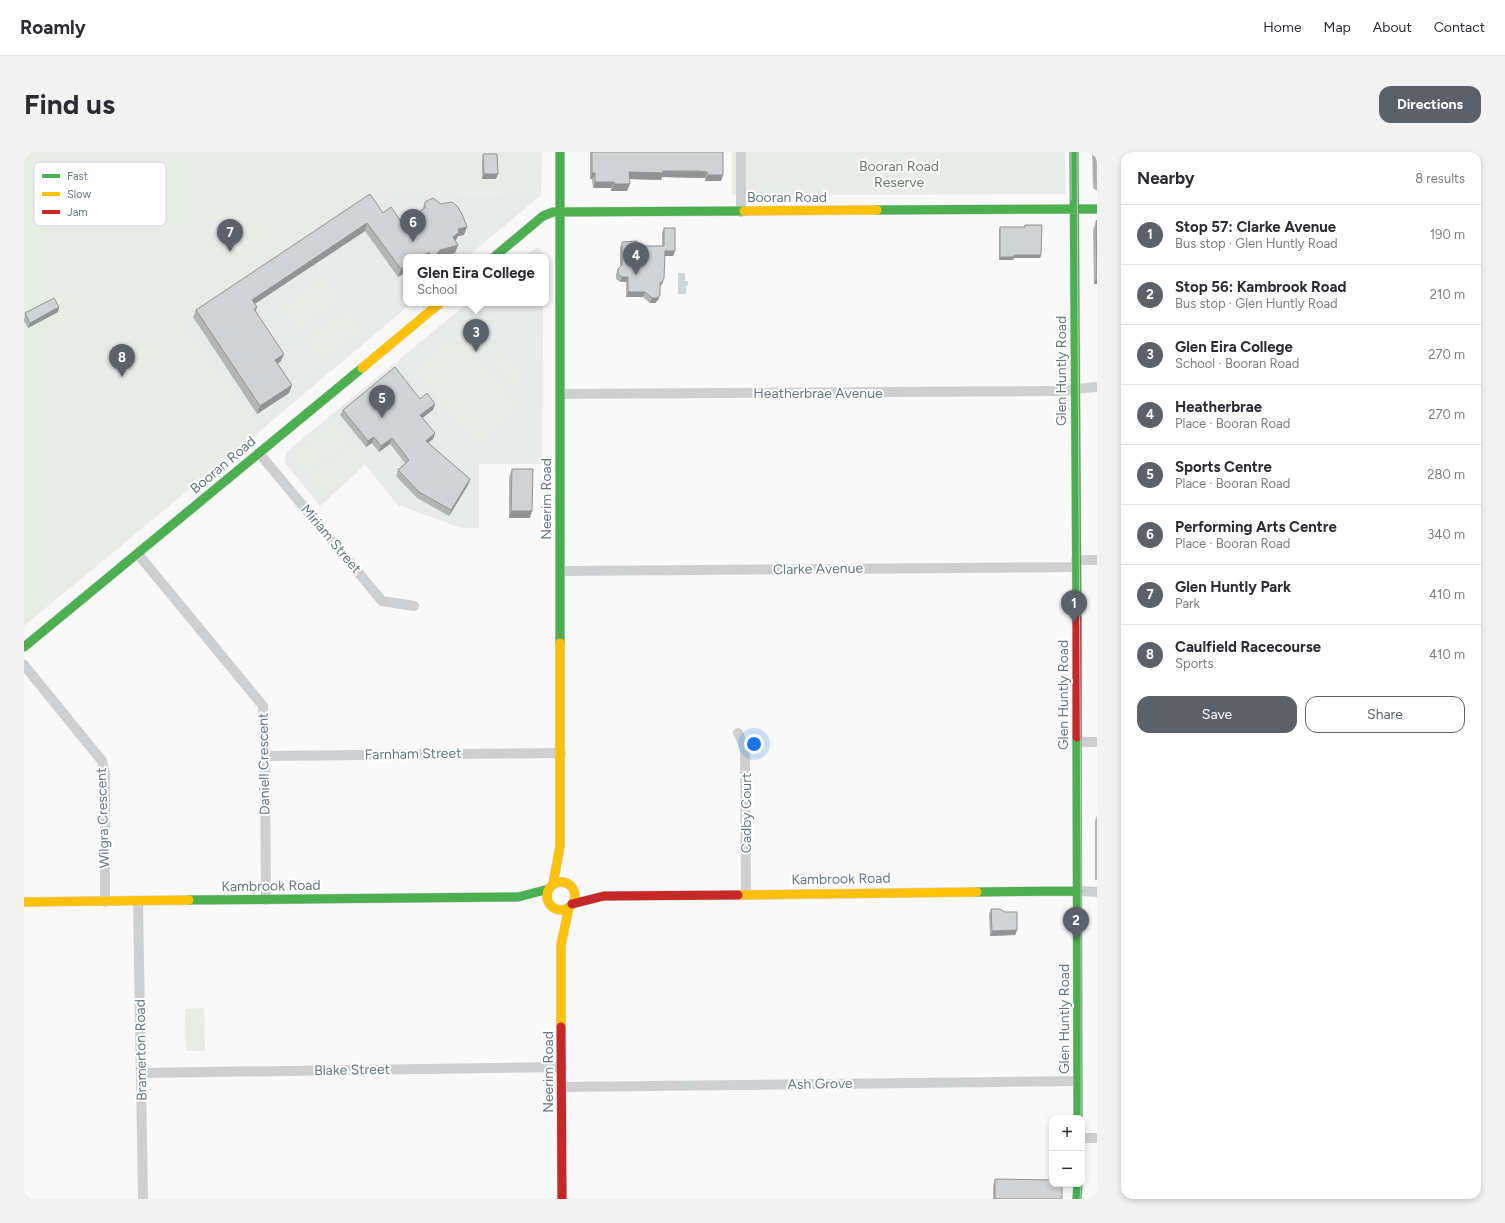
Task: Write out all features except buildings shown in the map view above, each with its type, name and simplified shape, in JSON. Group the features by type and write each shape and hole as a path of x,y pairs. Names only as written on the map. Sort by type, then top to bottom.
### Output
{"street":[{"name":"Neerim Road","path":"551,886 560,846 560,152"},
{"path":"741,152 741,212"},
{"name":"Glen Huntly Road","path":"1074,152 1078,1115"},
{"name":"Booran Road","path":"498,254 543,216 550,213 560,212 1097,209"},
{"name":"Booran Road","path":"24,647 436,306"},
{"name":"Heatherbrae Avenue","path":"560,394 1060,391 1097,387"},
{"name":"Miriam Street","path":"259,453 382,601 414,606"},
{"name":"Daniell Crescent","path":"138,554 263,706 265,756 266,900"},
{"name":"Clarke Avenue","path":"560,572 1076,563 1097,560"},
{"name":"Wilgra Crescent","path":"24,665 102,761 105,774 105,902"},
{"name":"Cadby Court","path":"738,733 746,748 746,894"},
{"path":"1077,742 1097,742"},
{"name":"Farnham Street","path":"265,756 561,753"},
{"name":"Neerim Road","path":"560,846 573,883"},
{"path":"561,882 573,883 575,896 570,906 554,912 547,897 551,886 561,882"},
{"name":"Kambrook Road","path":"573,883 604,896"},
{"name":"Kambrook Road","path":"24,902 518,897 551,886"},
{"path":"1078,891 1097,892"},
{"name":"Kambrook Road","path":"570,906 604,896 1078,891"},
{"name":"Kambrook Road","path":"518,897 554,912"},
{"name":"Bramerton Road","path":"138,901 143,1199"},
{"name":"Neerim Road","path":"561,945 570,906"},
{"name":"Neerim Road","path":"554,912 561,945 562,1199"},
{"name":"Blake Street","path":"142,1073 562,1067"},
{"name":"Ash Grove","path":"562,1088 1078,1081"},
{"path":"1085,1138 1097,1138"},
{"path":"1078,1187 1078,1199"}],"shaded area":[{"path":"362,194 541,195 471,254 403,254 403,306 408,306 261,430 179,324"},
{"path":"537,247 543,252 543,254 528,254"},
{"path":"678,273 685,273 685,281 688,281 688,285 686,286 686,294 678,294"},
{"path":"464,306 543,306 542,464 479,464 479,528 461,528 398,505 365,465 320,506 285,463 286,452"}],"green space":[{"path":"24,152 542,152 541,195 362,194 179,324 261,430 24,626"},
{"name":"Booran Road Reserve","path":"732,152 1065,152 1066,194 732,195"},
{"path":"326,277 341,300 297,330 282,307"},
{"path":"346,310 362,332 320,361 304,338"},
{"path":"477,323 498,348 487,358 466,333"},
{"path":"457,334 520,408 477,445 414,371"},
{"path":"503,353 524,377 512,387 491,363"},
{"path":"333,421 349,440 308,475 292,456"},
{"path":"351,442 368,461 326,496 310,477"},
{"path":"204,1008 205,1051 186,1051 185,1009"}],"tram line":[{"path":"1071,152 1071,200"},
{"path":"1077,152 1081,1115"},
{"path":"1080,1199 1081,1187"}],"traffic: fast":[{"path":"560,152 560,643"},
{"path":"1074,152 1077,619"},
{"path":"877,210 1097,209"},
{"path":"498,254 543,216 553,212 744,211"},
{"path":"24,647 362,368"},
{"path":"1077,737 1078,1115"},
{"path":"189,900 518,897 549,889"},
{"path":"977,892 1078,891"},
{"path":"1077,1199 1078,1187"}],"traffic: slow":[{"path":"744,211 877,210"},
{"path":"362,368 436,306"},
{"path":"553,884 560,846 560,643"},
{"path":"561,882 571,886 575,896 571,906 561,910 551,906 547,896 551,886 561,882"},
{"path":"738,895 977,892"},
{"path":"24,902 189,900"},
{"path":"561,1027 561,945 569,907"}],"traffic: jam":[{"path":"1077,619 1077,737"},
{"path":"572,904 604,896 738,895"},
{"path":"561,1027 562,1199"}],"place":[{"name":"Performing Arts Centre","path":"413,242"},
{"name":"Glen Huntly Park","path":"230,252"},
{"name":"Heatherbrae","path":"636,275"},
{"name":"Glen Eira College","path":"476,352"},
{"name":"Caulfield Racecourse","path":"122,377"},
{"name":"Sports Centre","path":"382,418"},
{"name":"Stop 57: Clarke Avenue","path":"1074,623"},
{"name":"Stop 56: Kambrook Road","path":"1076,940"}]}
